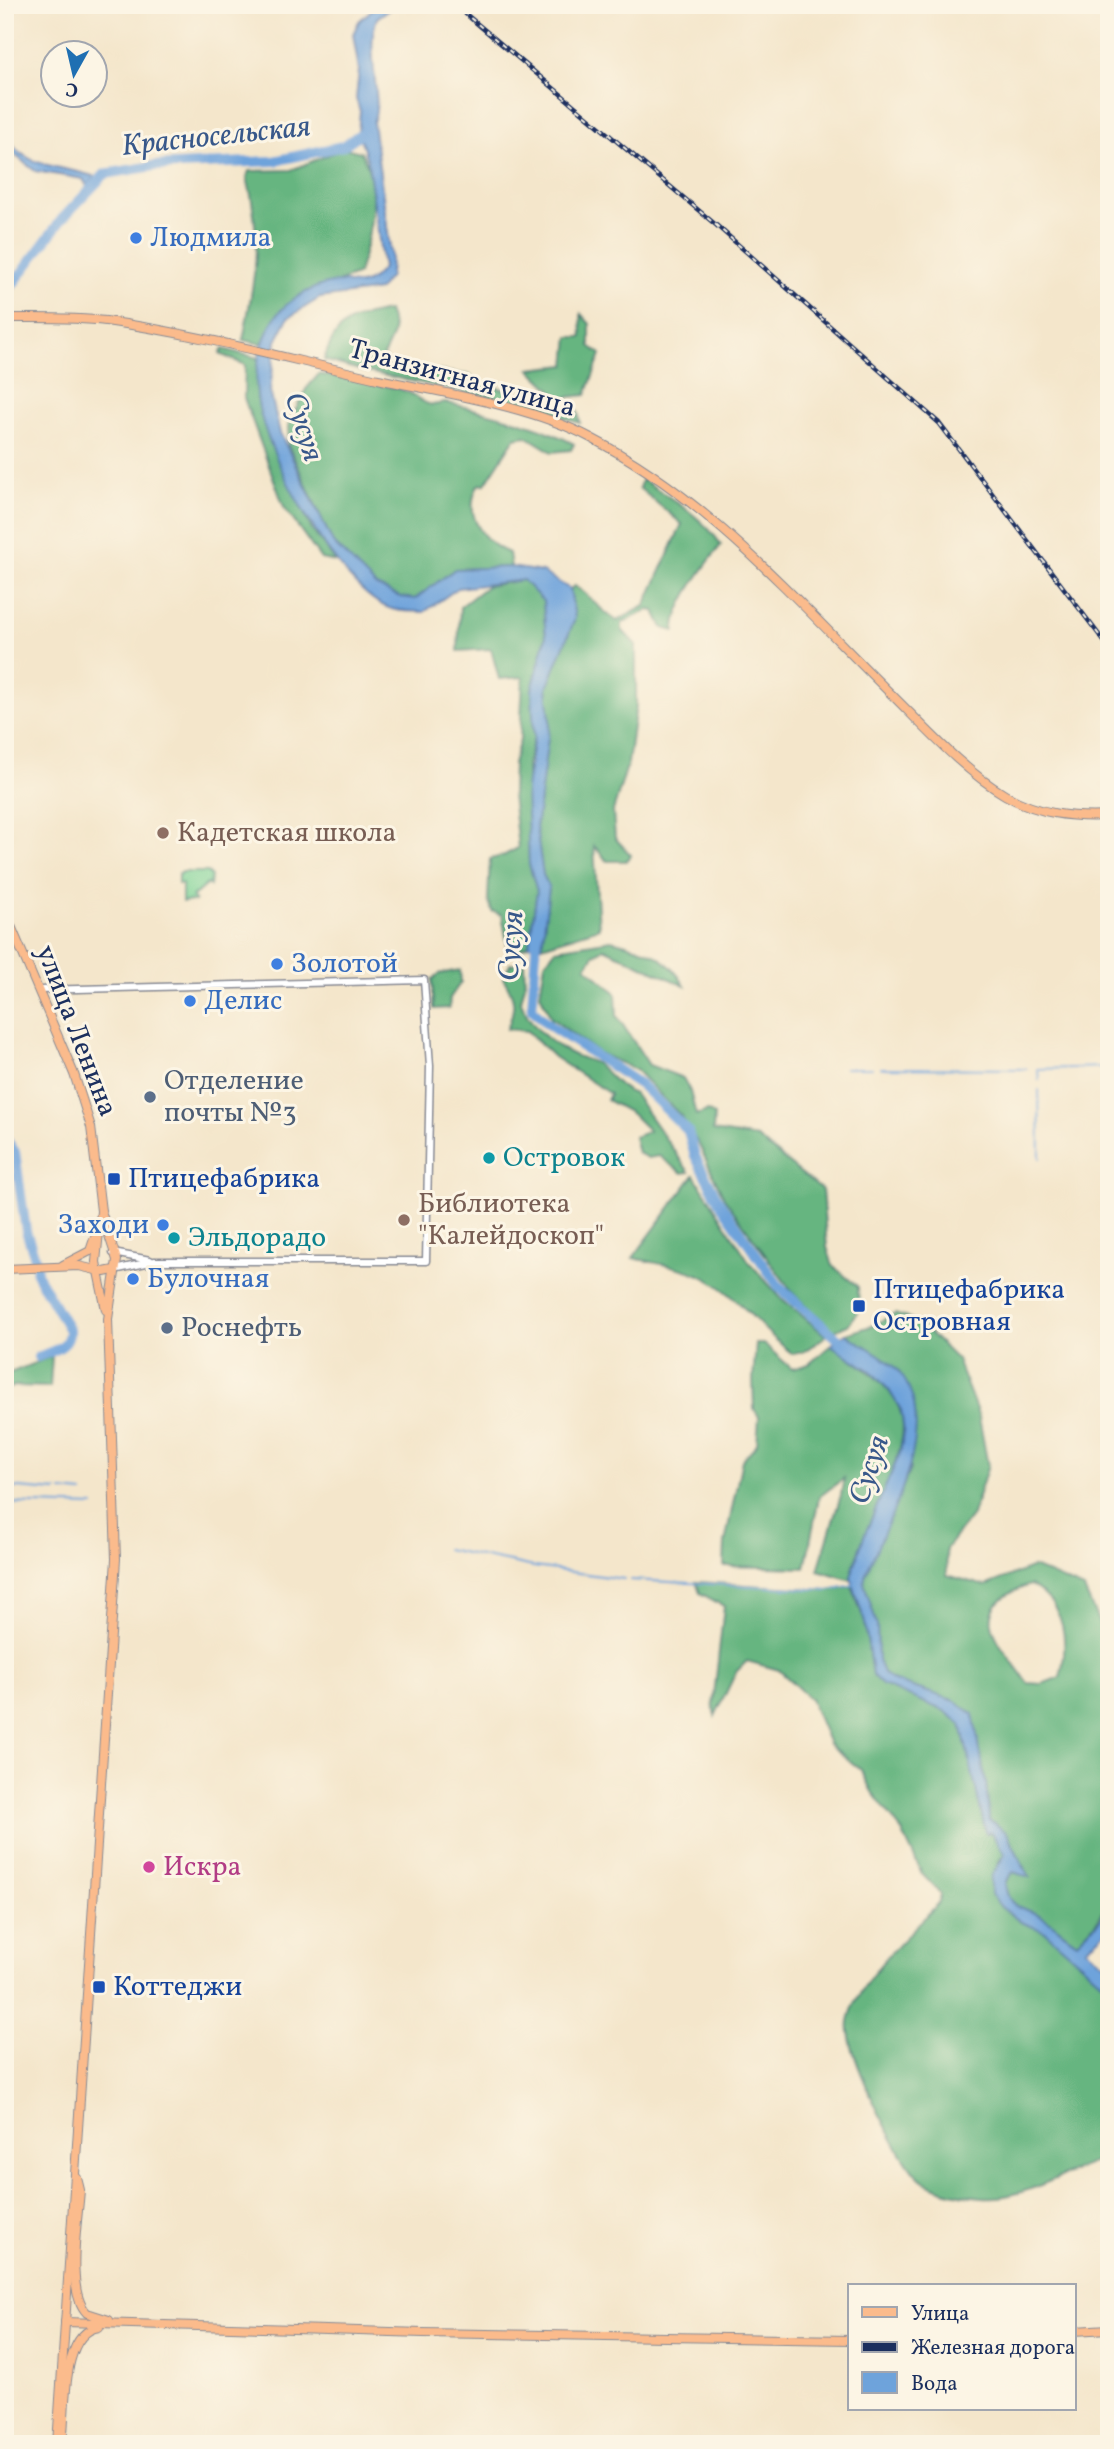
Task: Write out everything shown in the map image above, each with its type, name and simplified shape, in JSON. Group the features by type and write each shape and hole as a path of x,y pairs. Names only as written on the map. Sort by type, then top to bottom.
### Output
{"main road":[{"name":"Транзитная улица","path":"9,318 104,321 245,349 518,411 587,436 641,467 704,512 923,725 1004,795 1044,812 1080,817 1109,816"},
{"name":"улица Ленина","path":"5,912 83,1100 96,1158 101,1211 98,1269 108,1319"},
{"name":"улица Ленина","path":"75,2168 116,1559 108,1319 114,1270 118,1263 101,1211"},
{"path":"57,1266 90,1251 101,1211"},
{"path":"57,1266 99,1254 113,1253"},
{"path":"57,1266 87,1272 102,1289"},
{"path":"10,1268 57,1266 98,1269 107,1273 114,1270"},
{"path":"60,2444 75,2168"},
{"path":"75,2168 80,2190 75,2272 79,2302 86,2313 96,2318 139,2325"},
{"path":"65,2322 848,2340"},
{"path":"60,2444 74,2346 84,2332 93,2328 122,2325"},
{"path":"1076,2331 1109,2329"}],"street":[{"path":"39,990 424,979 430,1066 426,1261 155,1261 113,1253"},
{"path":"114,1270 155,1261"}],"green space":[{"path":"345,148 361,152 371,181 370,229 358,274 314,292 291,306 271,328 262,344 243,340 256,259 255,221 247,177 249,171 291,170"},
{"path":"388,311 393,331 384,355 388,365 469,375 476,381 578,412 580,423 518,403 363,371 324,360 340,329 355,319"},
{"path":"581,314 590,324 590,346 601,354 586,395 560,398 530,369 566,365 569,337 582,337"},
{"path":"223,349 258,358 257,398 283,470 312,530 336,562 321,559 284,507 244,398 245,365 220,354"},
{"path":"319,374 393,387 430,404 444,402 494,414 559,436 574,444 571,450 552,452 526,436 515,438 485,484 478,485 473,506 478,526 491,542 509,553 511,567 455,569 415,599 400,597 376,586 333,543 288,445 289,423 306,389"},
{"path":"642,479 705,525 721,545 699,575 679,610 675,631 663,628 655,611 648,610 622,623 622,630 636,645 636,705 628,763 613,811 615,838 631,855 626,861 607,861 594,846 599,928 542,946 549,887 543,875 536,828 550,722 547,688 575,618 570,589 575,586 617,621 645,606 682,524 639,488"},
{"path":"524,580 543,601 546,637 532,690 534,737 527,765 529,864 537,891 529,945 512,952 508,947 502,915 492,911 488,900 490,859 518,848 512,795 513,763 520,740 523,677 499,679 491,649 458,651 460,607 487,586"},
{"path":"182,872 207,872 211,876 210,886 207,884 192,897 195,901 182,902 182,884 178,884 178,875"},
{"path":"611,940 654,954 671,967 685,986 604,948 594,955 586,967 616,993 617,1016 649,1065 683,1078 690,1091 696,1115 707,1111 714,1115 713,1131 757,1138 822,1190 827,1247 833,1266 858,1287 859,1310 848,1325 834,1331 792,1292 724,1198 699,1145 681,1116 636,1070 599,1053 551,1018 540,994 545,963 556,949"},
{"path":"524,963 525,985 521,1001 535,1026 558,1046 595,1063 623,1088 634,1094 689,1172 682,1173 659,1156 648,1158 638,1153 634,1137 649,1131 631,1113 607,1100 610,1094 554,1057 527,1031 507,1029 513,1003 503,978 510,964"},
{"path":"460,970 461,982 450,998 449,1008 434,1009 432,980 439,974"},
{"path":"694,1175 750,1263 780,1297 826,1336 803,1352 793,1354 733,1297 711,1281 683,1269 633,1258"},
{"path":"895,1314 919,1322 957,1360 979,1417 988,1466 972,1515 946,1549 947,1575 985,1586 1033,1567 1084,1589 1109,1645 1109,1836 1098,1854 1107,1894 1098,1920 1077,1942 1044,1918 1018,1907 1007,1893 1005,1883 1013,1872 1029,1876 1007,1833 989,1819 986,1783 972,1714 955,1701 891,1680 883,1673 878,1661 877,1625 864,1583 865,1576 910,1469 899,1371 846,1334 874,1325","holes":["1030,1585 1042,1593 1058,1613 1062,1625 1063,1664 1060,1677 1042,1684 1028,1683 998,1640 992,1615 997,1604 1009,1594"]},
{"path":"756,1344 764,1344 792,1369 809,1364 831,1345 884,1386 897,1404 903,1422 902,1441 858,1552 851,1580 818,1570 844,1478 819,1497 805,1568 724,1566 725,1543 742,1460 757,1444 759,1417 754,1409 753,1380"},
{"path":"52,1356 50,1387 14,1386 5,1390 5,1375"},
{"path":"696,1582 829,1590 852,1586 865,1623 872,1675 882,1685 945,1711 961,1724 987,1833 990,1832 1005,1854 998,1862 991,1894 1001,1907 1021,1922 1044,1931 1109,1988 1109,2158 1030,2189 998,2197 965,2195 938,2188 917,2175 908,2163 885,2125 863,2077 850,2035 849,2021 862,1989 886,1957 939,1903 941,1894 922,1874 902,1831 872,1792 861,1770 829,1744 810,1699 779,1670 747,1661 736,1672 715,1716 713,1705 724,1606 700,1593"}],"water":[{"path":"377,5 395,5 377,18 372,44 376,100 373,122 391,255 390,276 379,290 320,298 288,318 276,341 270,391 280,433 333,543 376,586 400,597 415,599 455,569 511,567 542,572 570,589 575,618 547,688 550,722 536,828 543,875 549,887 542,946 529,945 537,891 529,864 526,788 534,737 532,690 546,637 543,601 523,580 458,588 424,612 392,609 371,598 349,577 306,516 272,448 257,395 259,356 269,328 280,312 313,288 342,282 363,283 371,280 383,268 368,162 358,132 360,111 356,99 359,70 353,34 359,21"},
{"path":"5,133 21,154 32,160 96,177 87,186 83,179 35,171 5,147"},
{"path":"846,1334 881,1356 899,1372 911,1394 916,1419 914,1446 907,1474 865,1576 864,1583 877,1625 878,1661 883,1673 891,1680 955,1701 973,1714 986,1783 989,1819 1007,1833 1029,1877 1013,1872 1005,1882 1006,1892 1013,1904 1044,1918 1077,1942 1102,1918 1109,1902 1109,1929 1086,1949 1109,1966 1109,1988 1044,1931 1021,1922 1001,1907 991,1894 991,1877 1005,1854 991,1832 986,1833 961,1724 945,1711 882,1685 872,1675 865,1623 851,1577 864,1536 900,1453 904,1432 901,1410 889,1390 871,1371 831,1345"}],"waterway":[{"name":"Красносельская","path":"5,295 62,219 105,174 154,166 274,161 343,146 360,134"},
{"name":"Сусуя","path":"537,934 532,1009 550,1026 641,1085 688,1131 695,1156 718,1200 780,1288 847,1347"},
{"path":"1037,1069 1109,1067"},
{"path":"845,1068 872,1068"},
{"path":"881,1068 1027,1069"},
{"path":"1038,1071 1039,1080"},
{"path":"1039,1090 1040,1158"},
{"name":"Красносельская","path":"5,1138 15,1152 26,1231 36,1261 37,1275 69,1330 69,1336 63,1345 38,1357"},
{"path":"5,1487 57,1491"},
{"path":"62,1491 83,1493"},
{"path":"5,1503 94,1506"},
{"path":"446,1549 534,1567 624,1579"},
{"path":"631,1580 829,1590 854,1585"}],"railway":[{"path":"455,5 716,225 939,423 1109,648"}],"place":[{"name":"Людмила","path":"136,238"},
{"name":"Кадетская школа","path":"163,833"},
{"name":"Золотой","path":"277,964"},
{"name":"Делис","path":"190,1001"},
{"name":"Отделение почты №3","path":"150,1097"},
{"name":"Островок","path":"489,1158"},
{"name":"Птицефабрика","path":"114,1179"},
{"name":"Библиотека \"Калейдоскоп\"","path":"404,1220"},
{"name":"Заходи","path":"163,1225"},
{"name":"Эльдорадо","path":"174,1238"},
{"name":"Булочная","path":"133,1279"},
{"name":"Птицефабрика Островная","path":"859,1306"},
{"name":"Роснефть","path":"167,1328"},
{"name":"Искра","path":"149,1867"},
{"name":"Коттеджи","path":"99,1987"}]}
